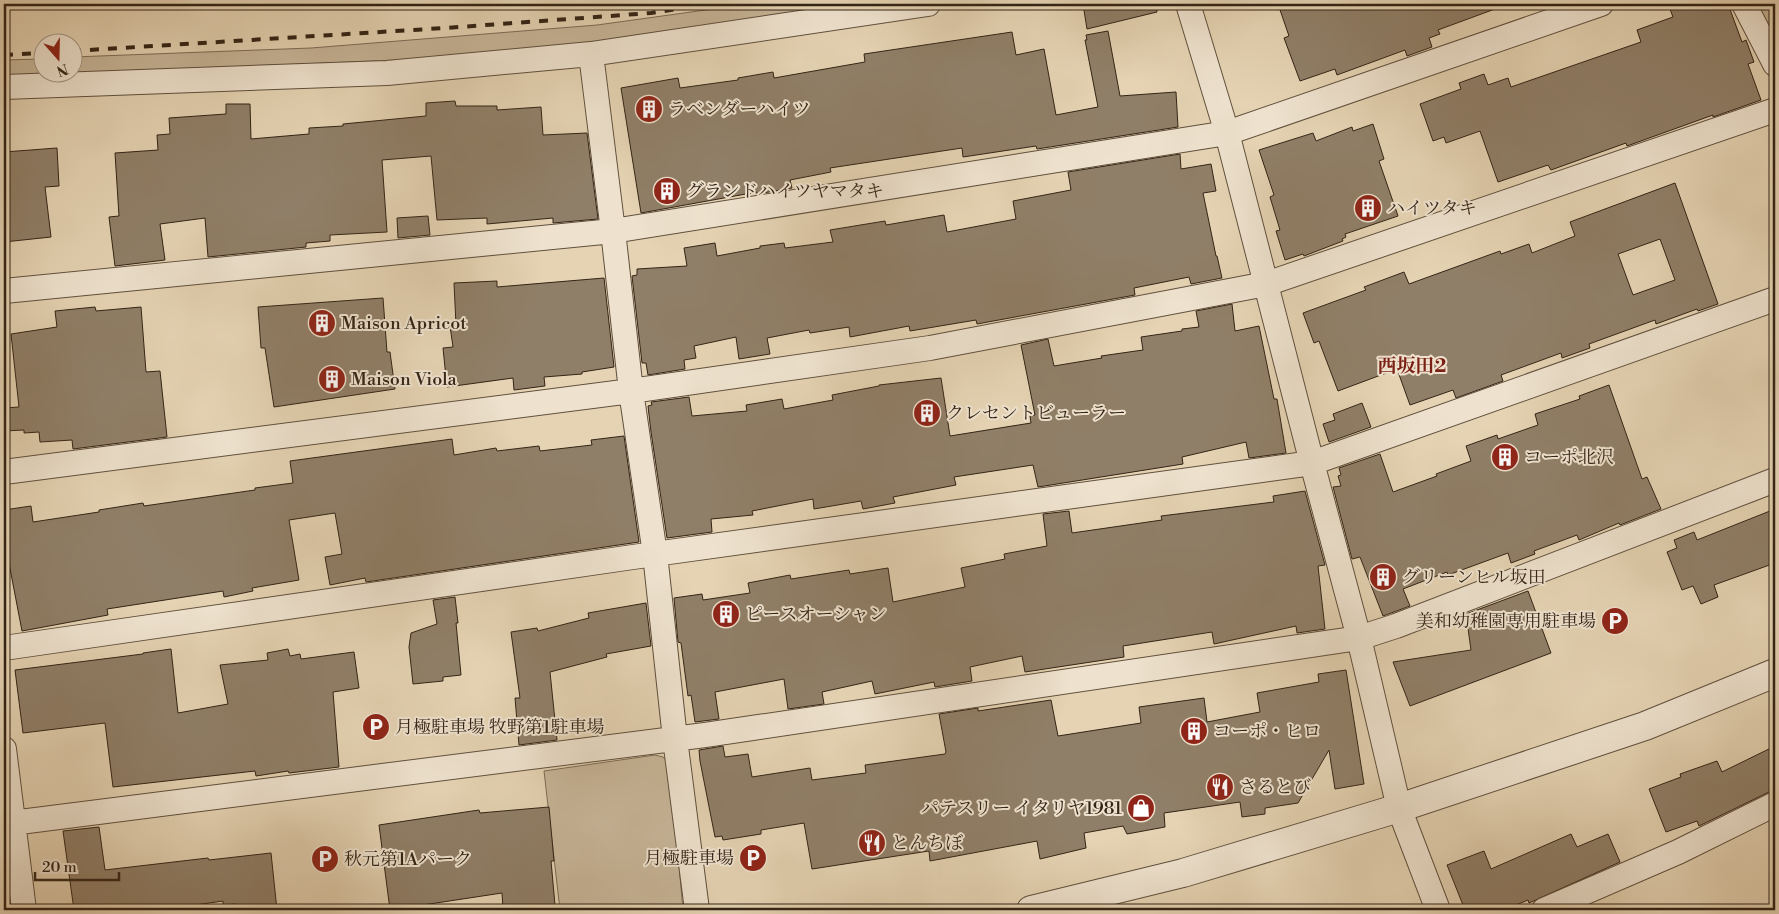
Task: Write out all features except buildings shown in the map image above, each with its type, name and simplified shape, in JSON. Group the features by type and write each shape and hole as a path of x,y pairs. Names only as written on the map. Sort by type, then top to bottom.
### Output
{"street":[{"path":"4,87 386,73 592,54 928,4"},
{"path":"1188,4 1227,132 1359,638 1399,808 1438,910"},
{"path":"4,291 613,231 1227,132 1601,4"},
{"path":"1744,4 1775,64"},
{"path":"592,54 631,391 655,554 675,739 697,910"},
{"path":"4,472 631,391 930,348 1266,284 1775,110"},
{"path":"4,648 655,554 1312,463 1775,299"},
{"path":"8,823 675,739 1359,638 1396,626 1775,480"},
{"path":"1032,910 1184,872 1399,808 1645,726 1775,673"},
{"path":"4,749 8,823 24,910"},
{"path":"1544,910 1678,852 1775,804"}],"shaded area":[{"path":"749,4 866,4 589,44 398,60 82,73 82,57 311,48 597,25"},
{"path":"1756,4 1775,4 1775,42"},
{"path":"32,59 32,75 4,76 4,60"},
{"path":"655,755 663,757 670,765 683,910 560,910 544,771"}],"railway":[{"path":"82,50 651,13 711,4"},
{"path":"4,55 32,54"}],"place":[{"name":"ラベンダーハイツ","path":"649,109"},
{"name":"グランドハイツヤマタキ","path":"667,191"},
{"name":"ハイツタキ","path":"1368,208"},
{"name":"Maison Apricot","path":"322,323"},
{"name":"Maison Viola","path":"332,379"},
{"name":"クレセントビューラー","path":"927,413"},
{"name":"コーポ北沢","path":"1505,457"},
{"name":"グリーンヒル坂田","path":"1383,577"},
{"name":"ピースオーシャン","path":"726,614"},
{"name":"美和幼稚園専用駐車場","path":"1615,621"},
{"name":"月極駐車場 牧野第1駐車場","path":"376,727"},
{"name":"コーポ・ヒロ","path":"1194,731"},
{"name":"さるとび","path":"1220,787"},
{"name":"パテスリー イタリヤ1981","path":"1141,808"},
{"name":"とんちぼ","path":"872,843"},
{"name":"月極駐車場","path":"753,858"},
{"name":"秋元第1Aパーク","path":"325,859"}],"district":[{"name":"西坂田2","path":"1412,365"}]}
